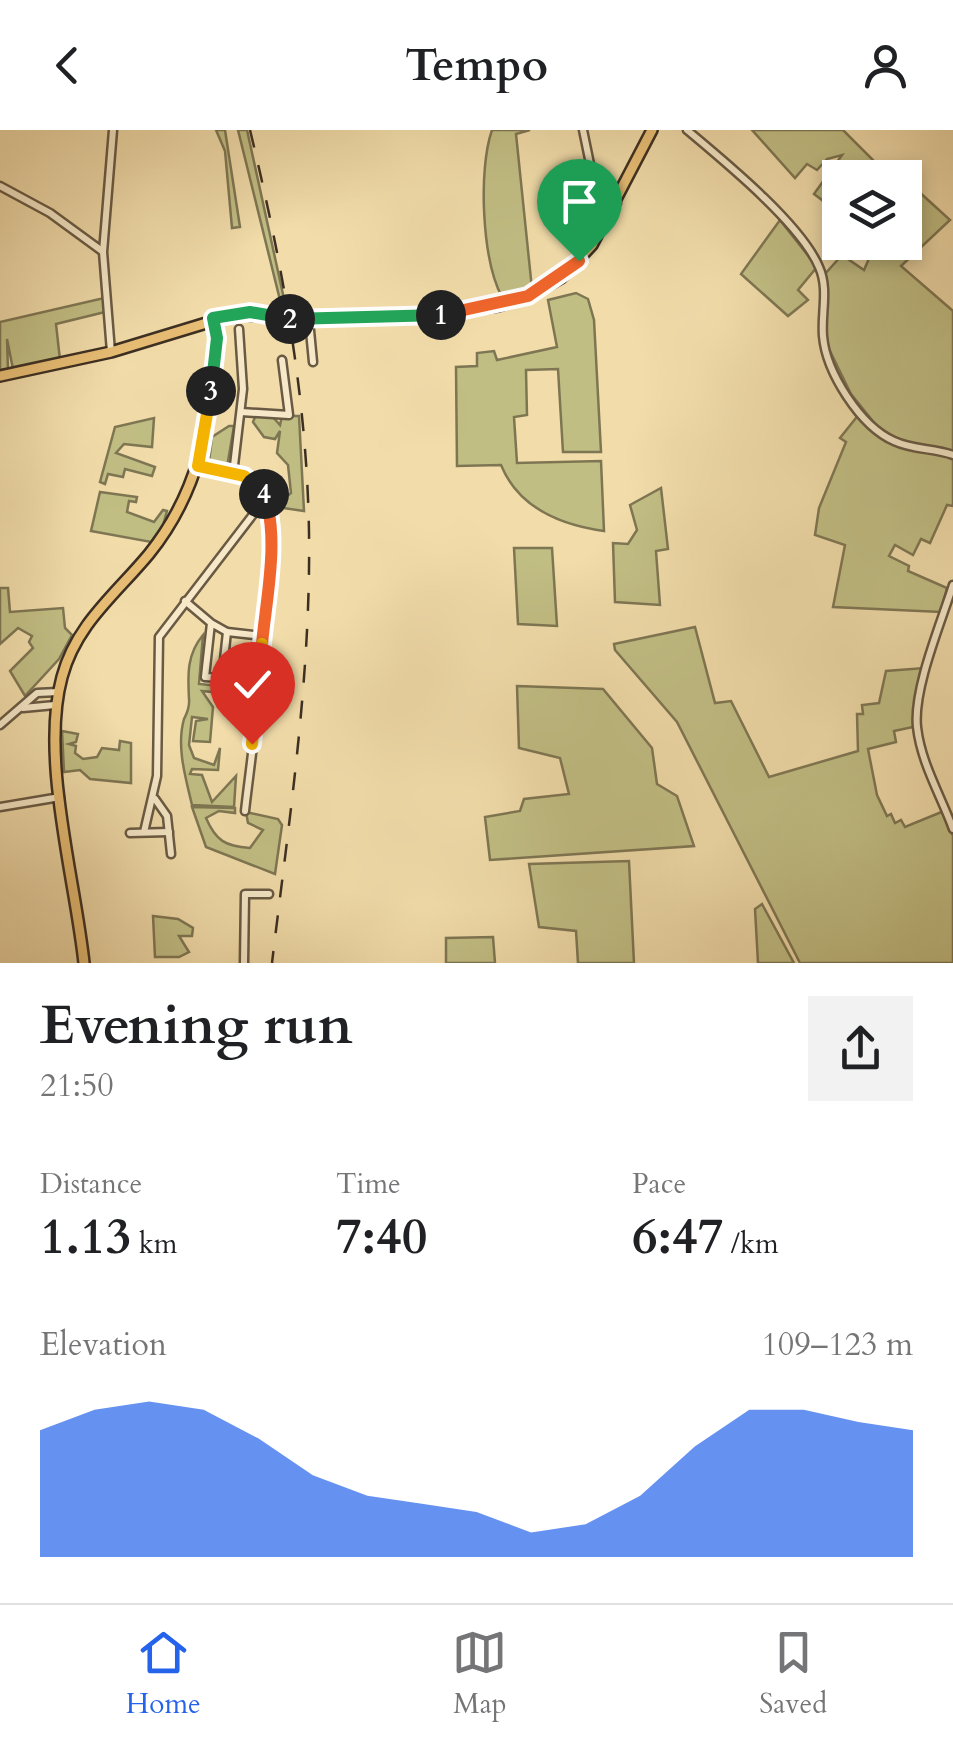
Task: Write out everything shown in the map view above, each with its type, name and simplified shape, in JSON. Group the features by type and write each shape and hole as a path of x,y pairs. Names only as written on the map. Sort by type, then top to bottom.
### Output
{"main road":[{"path":"0,376 111,352 210,320 250,312 309,320 410,318 518,300 561,278 579,261 617,204 652,130"},
{"path":"84,963 62,796 58,692 80,634 162,537 198,466 206,437 215,344 210,320"}],"street":[{"path":"111,352 103,252 113,130"},
{"path":"583,130 596,193 617,204"},
{"path":"686,130 757,192 815,258 824,288 827,354 843,387 873,426 895,442 953,455"},
{"path":"0,186 60,219 103,252"},
{"path":"309,320 313,362"},
{"path":"232,474 241,412 239,329"},
{"path":"241,412 290,415 282,360"},
{"path":"198,466 259,486 268,505 269,572 245,811"},
{"path":"256,512 259,486"},
{"path":"171,854 167,816 155,799 160,638 256,512 268,505"},
{"path":"953,585 919,700 916,723 930,774 953,830"},
{"path":"185,601 227,632 262,636"},
{"path":"210,623 205,676 222,678 227,632"},
{"path":"0,725 37,694 58,692"},
{"path":"22,708 56,705"},
{"path":"0,806 62,796"},
{"path":"144,832 148,806 155,799"},
{"path":"130,833 168,832"},
{"path":"244,963 244,894 269,894"}],"shaded area":[{"path":"216,130 225,130 240,227 232,228 225,151"},
{"path":"238,130 247,130 286,308 281,304"},
{"path":"492,130 530,130 516,134 532,289 502,297 490,261 484,215 485,168"},
{"path":"752,130 843,130 873,160 838,160 842,155 822,160 817,170 807,164 795,178"},
{"path":"822,183 822,200 814,194"},
{"path":"922,194 950,220 922,246"},
{"path":"780,220 817,267 798,290 808,300 788,316 741,274"},
{"path":"838,260 849,260 864,270 868,260 907,260 901,266 953,311 953,453 902,442 880,430 851,394 827,345 825,274"},
{"path":"576,293 588,299 594,320 601,452 563,452 558,369 526,370 527,415 514,417 517,463 601,461 604,531 557,519 530,504 501,465 457,466 456,367 477,366 477,353 494,351 497,360 557,347 548,300"},
{"path":"104,298 105,312 56,324 60,360 13,369 7,339 8,370 0,371 0,322"},
{"path":"860,413 881,436 953,457 953,506 947,505 930,543 921,539 913,555 895,545 889,556 909,566 908,571 947,588 941,612 833,607 845,545 815,535 819,508 846,442 840,438"},
{"path":"272,416 280,425 282,416 299,416 304,511 283,508 283,500 291,493 288,465 277,453 280,431 275,439 264,437 253,422 255,417"},
{"path":"154,418 152,447 124,444 116,453 155,467 152,476 125,469 123,477 108,474 105,484 100,482 115,427"},
{"path":"234,426 227,467 209,462 212,437"},
{"path":"661,488 668,549 656,551 660,605 615,602 613,543 628,544 637,530 630,505"},
{"path":"100,492 137,497 136,502 129,501 127,512 154,522 163,510 167,511 151,542 91,531"},
{"path":"514,548 552,548 557,626 518,624"},
{"path":"0,588 8,588 10,612 63,608 65,628 72,635 59,659 25,696 10,671 33,648 29,642 32,636 18,628 0,644"},
{"path":"695,627 715,703 731,701 769,777 858,751 857,714 863,714 862,705 879,703 886,671 924,668 913,727 894,731 896,742 868,749 877,795 895,823 901,820 905,827 944,811 953,836 953,963 800,963 677,722 615,650 614,644"},
{"path":"203,635 199,684 229,687 228,709 218,707 212,692 202,691 213,707 210,742 193,741 196,721 208,719 192,717 189,745 194,758 214,765 220,748 218,770 192,769 190,774 202,775 212,802 236,776 234,807 192,805 181,752 189,705 189,666"},
{"path":"517,686 603,689 652,748 657,784 677,796 694,846 490,860 485,817 520,811 524,799 569,794 560,758 519,748"},
{"path":"62,731 78,734 76,742 69,744 76,746 75,753 83,759 97,757 102,748 119,750 120,741 131,743 131,783 90,779 80,770 64,772"},
{"path":"192,807 235,808 235,813 219,811 206,818 218,837 241,847 250,848 263,830 248,823 246,812 278,819 282,825 275,874 206,847"},
{"path":"629,861 634,963 578,963 576,931 539,927 529,864"},
{"path":"762,904 794,963 758,963 755,909"},
{"path":"153,916 178,919 193,928 192,936 179,936 189,952 179,957 155,957"},
{"path":"493,937 495,963 446,963 446,938"}],"railway":[{"path":"250,130 291,330 303,431 309,533 303,695 272,963"}],"route":[{"path":"252,744 269,572 269,512 266,496 256,483 244,476 198,466 210,409 217,338 213,318 250,312 321,320 456,313 498,306 538,292 579,261"}]}
